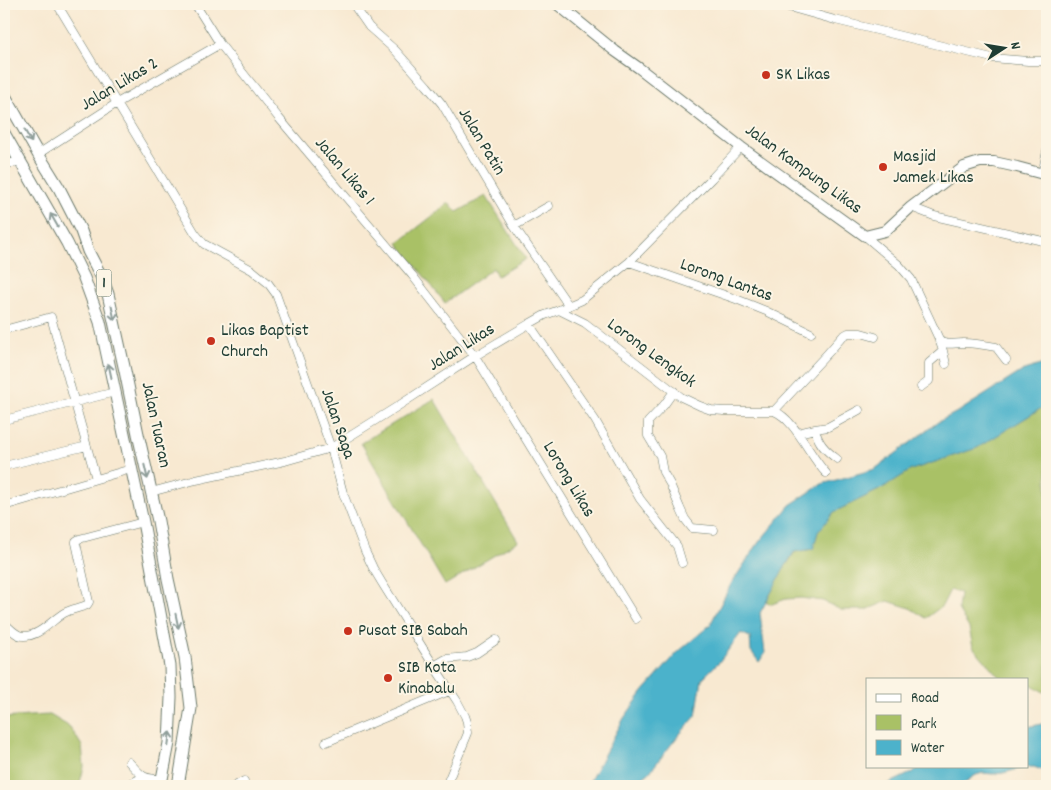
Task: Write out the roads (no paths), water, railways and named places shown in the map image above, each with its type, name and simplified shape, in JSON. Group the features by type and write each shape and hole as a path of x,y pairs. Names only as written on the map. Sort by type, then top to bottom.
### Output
{"main road":[{"name":"Jalan Kampung Likas","path":"557,4 615,51 741,146 865,236 885,231 910,207 964,167 980,162 994,162 1045,175"},
{"name":"Jalan Tuaran","path":"4,94 63,196 108,294 158,521 185,657 191,708 178,786"},
{"name":"Jalan Tuaran","path":"4,133 67,243 84,278 100,322 143,522 170,666 171,708 169,743 160,782"},
{"path":"151,492 144,501 168,627 166,645"}],"street":[{"name":"Jalan Saga","path":"57,4 195,233 204,244 252,270 268,283 276,294 331,448 343,492 373,568 465,716 468,733 446,786"},
{"name":"Jalan Likas 1","path":"195,4 220,44 278,117 412,275 475,356"},
{"name":"Jalan Patin","path":"353,4 370,27 395,50 442,104 514,226 569,306"},
{"path":"778,4 792,6 835,20 992,58 1047,61"},
{"name":"Jalan Likas 2","path":"38,154 117,103 220,44"},
{"name":"Jalan Likas","path":"151,492 196,480 285,461 331,448 475,356 529,324 545,315 582,300 629,262 741,146"},
{"path":"1045,175 1047,151"},
{"path":"4,164 21,162"},
{"path":"514,226 549,206"},
{"path":"910,207 934,216 1047,242"},
{"path":"865,236 899,264 911,279 939,341 946,364"},
{"name":"Lorong Lantas","path":"629,262 758,308 810,333"},
{"name":"Lorong Lengkok","path":"559,310 585,323 681,397 711,410 774,411"},
{"path":"4,330 51,317 96,479"},
{"path":"529,324 595,420 640,499 677,546 682,563"},
{"path":"826,473 819,466 798,433 774,411 843,336 848,333 875,337"},
{"path":"939,341 945,344 984,344 996,347 1006,360"},
{"path":"921,387 929,381 928,363 943,351"},
{"name":"Lorong Likas","path":"475,356 636,619"},
{"path":"4,420 115,392"},
{"path":"674,392 648,422 648,436 660,456 663,472 685,519 692,528 714,530"},
{"path":"798,433 828,427 859,410"},
{"path":"814,429 816,437 827,451 837,459"},
{"path":"4,466 87,446"},
{"path":"4,506 131,469"},
{"path":"4,623 17,634 23,636 41,630 65,612 87,605 89,602 76,541 79,538 143,522"},
{"path":"434,666 446,659 477,653 496,640"},
{"path":"326,742 449,690"},
{"path":"130,762 143,777 160,782"},
{"path":"126,786 143,777"},
{"path":"235,786 244,781"}],"water":[{"path":"1047,363 1047,402 1040,409 977,448 911,470 883,488 834,512 818,532 813,549 794,552 760,613 765,653 759,662 751,651 750,637 741,633 719,662 702,679 696,716 649,773 632,786 587,786 624,718 642,693 678,652 710,625 731,584 759,542 790,505 822,484 875,469 938,422 961,410 1024,370"},
{"path":"1047,723 1047,772 1034,767 1028,767 1028,727"},
{"path":"918,768 1022,768 1003,773 983,773 976,775 959,786 884,786"}],"place":[{"name":"SK Likas","path":"766,75"},
{"name":"Masjid Jamek Likas","path":"883,167"},
{"name":"Likas Baptist Church","path":"211,341"},
{"name":"Pusat SIB Sabah","path":"348,631"},
{"name":"SIB Kota Kinabalu","path":"388,678"}]}
